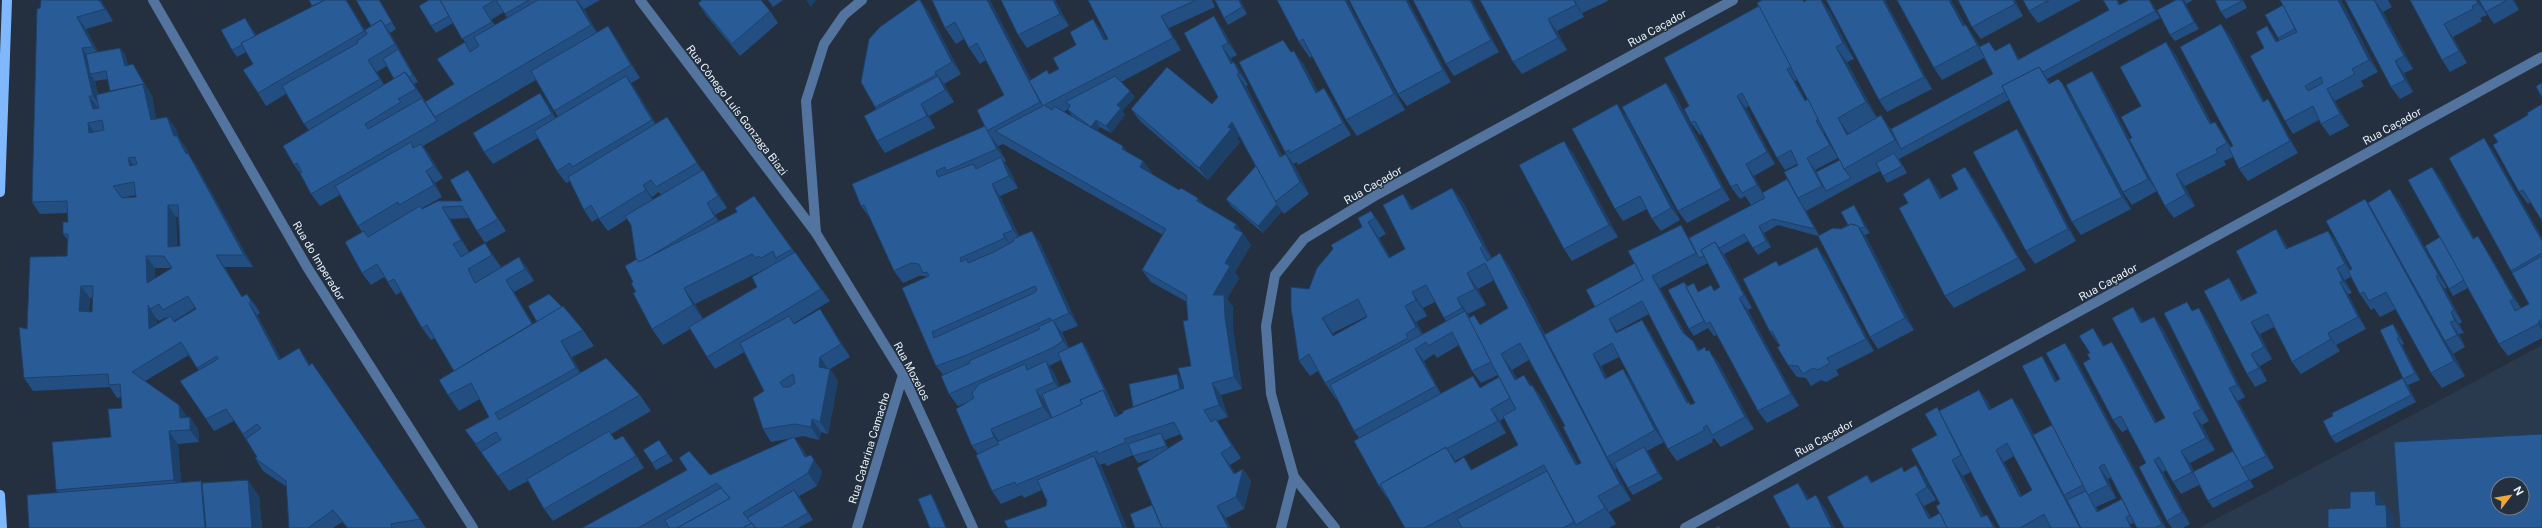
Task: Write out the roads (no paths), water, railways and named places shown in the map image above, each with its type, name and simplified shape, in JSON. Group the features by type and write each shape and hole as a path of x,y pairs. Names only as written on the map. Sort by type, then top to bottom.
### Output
{"main road":[{"path":"0,192 7,0"},
{"path":"0,494 2,528"}],"street":[{"name":"Rua do Imperador","path":"152,0 307,267 473,528"},
{"name":"Rua Cônego Luís Gonzaga Biazi","path":"640,0 816,233"},
{"path":"816,233 806,100 824,44 844,15 862,0"},
{"name":"Rua Caçador","path":"1335,528 1294,477 1271,394 1266,326 1275,275 1304,239 1378,194 1733,0"},
{"name":"Rua Caçador","path":"1685,528 2542,57"},
{"name":"Rua Mozelos","path":"816,233 903,375 973,528"},
{"name":"Rua Catarina Camacho","path":"857,528 903,375"},
{"path":"1282,528 1294,477"}]}
